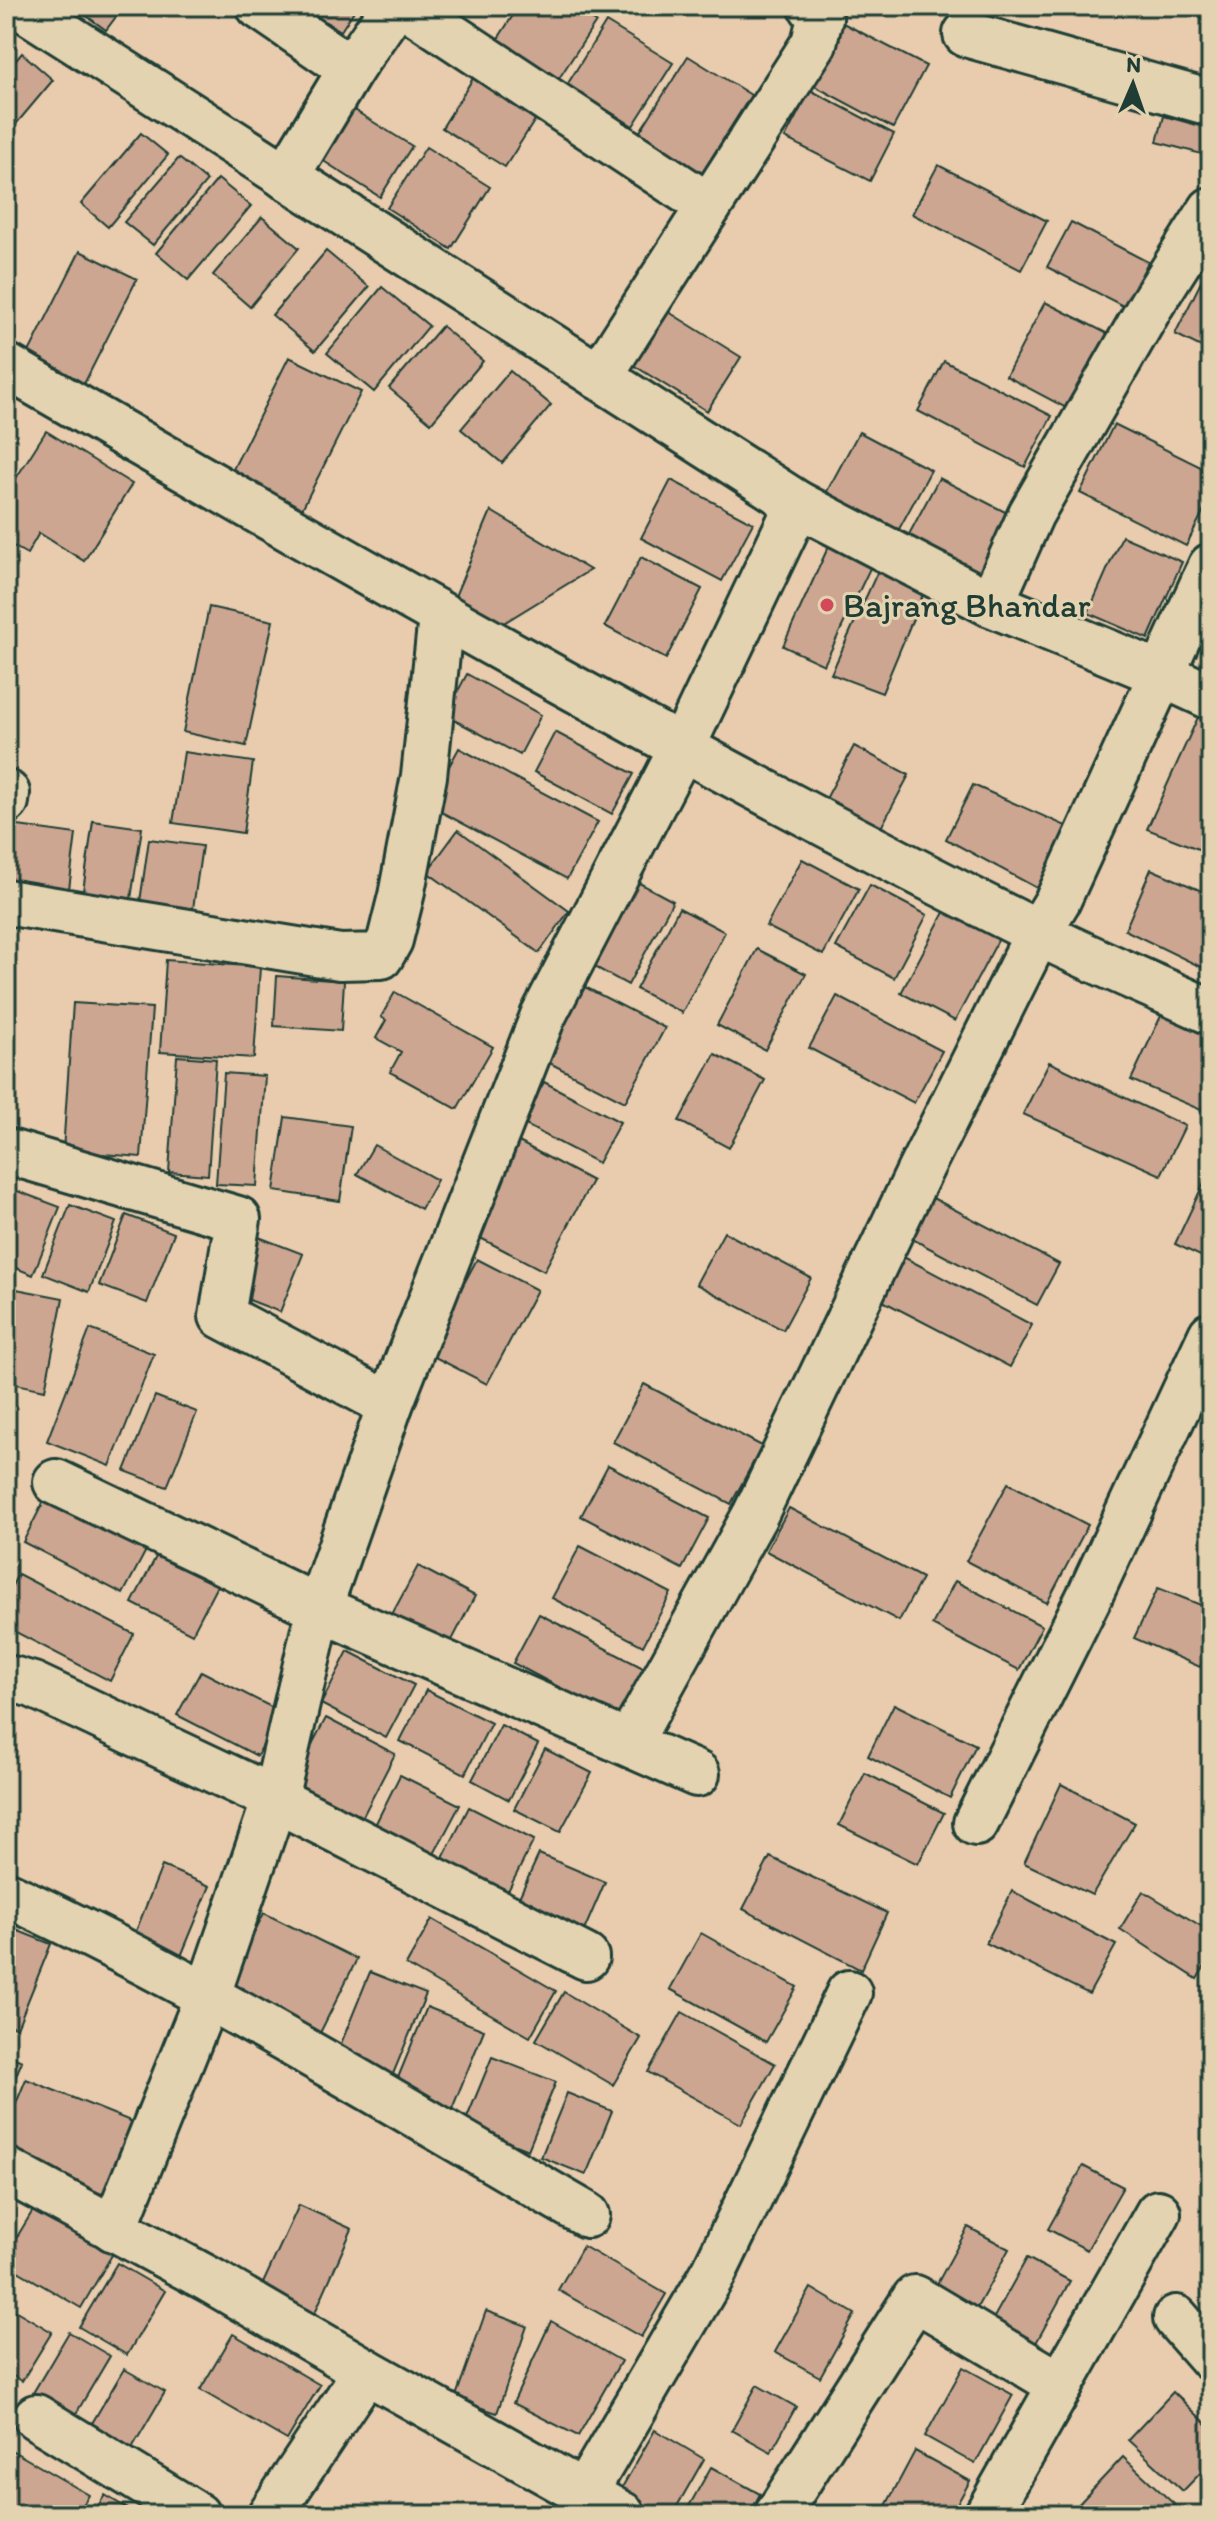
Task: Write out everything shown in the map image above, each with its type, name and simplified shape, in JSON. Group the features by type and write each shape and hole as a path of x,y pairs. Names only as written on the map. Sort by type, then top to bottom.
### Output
{"street":[{"path":"20,6 798,504 991,604 1211,697"},
{"path":"259,6 351,69"},
{"path":"286,177 351,69 394,6"},
{"path":"406,6 709,206"},
{"path":"599,377 814,43 820,18 811,6"},
{"path":"966,34 1211,103"},
{"path":"991,604 1031,514 1151,305 1211,210"},
{"path":"6,366 441,617 682,748 1038,933 1211,1012"},
{"path":"114,2229 207,1997 275,1799 319,1608 390,1405 543,1016 682,748 798,504"},
{"path":"629,1743 755,1515 920,1170 1038,933 1058,900 1211,566"},
{"path":"6,902 340,957 381,956 390,940 401,896 424,776 441,617"},
{"path":"6,801 7,793"},
{"path":"6,1151 238,1219 222,1316 390,1405"},
{"path":"976,1823 1089,1597 1211,1335"},
{"path":"56,1482 319,1608 697,1774"},
{"path":"6,1680 33,1685 275,1799 586,1957"},
{"path":"6,1894 73,1925 207,1997 587,2215"},
{"path":"585,2492 714,2272 849,1993"},
{"path":"9,2179 114,2229 210,2280 623,2515"},
{"path":"987,2515 1158,2213"},
{"path":"777,2515 915,2298 1061,2385"},
{"path":"1176,2318 1211,2358"},
{"path":"270,2515 366,2371"},
{"path":"36,2417 197,2515"}],"building":[{"path":"73,6 124,6 106,30"},
{"path":"301,6 357,6 341,31"},
{"path":"519,6 571,6 596,22 554,86 492,48"},
{"path":"839,21 926,66 893,128 807,82"},
{"path":"606,22 673,63 633,126 567,85"},
{"path":"22,53 53,80 6,136 6,72"},
{"path":"688,56 751,95 702,173 639,133"},
{"path":"477,72 540,112 505,167 442,128"},
{"path":"810,90 894,134 870,181 785,138"},
{"path":"354,110 412,146 380,197 322,160"},
{"path":"1164,116 1211,129 1209,156 1157,142"},
{"path":"141,133 168,155 108,227 81,204"},
{"path":"426,147 490,187 451,249 387,208"},
{"path":"179,158 207,181 153,245 124,222"},
{"path":"938,165 1047,221 1021,270 912,214"},
{"path":"218,179 251,206 188,280 156,253"},
{"path":"262,217 299,248 250,307 213,275"},
{"path":"1071,222 1148,262 1125,307 1047,267"},
{"path":"80,251 137,279 77,398 20,370"},
{"path":"326,251 369,287 315,351 272,315"},
{"path":"1208,268 1211,269 1211,352 1175,334"},
{"path":"382,287 429,326 374,392 327,353"},
{"path":"1045,302 1108,334 1068,409 1006,376"},
{"path":"656,304 741,357 707,411 622,358"},
{"path":"442,326 483,361 431,423 389,388"},
{"path":"289,357 361,392 300,513 229,477"},
{"path":"944,361 1052,416 1025,467 918,411"},
{"path":"510,371 551,405 502,463 461,429"},
{"path":"1114,424 1211,472 1211,496 1186,546 1080,493"},
{"path":"46,431 132,484 84,561 39,533 27,554 6,542 6,494"},
{"path":"859,432 931,470 898,531 826,493"},
{"path":"939,478 1013,516 980,578 906,540"},
{"path":"671,480 753,523 722,581 641,538"},
{"path":"491,511 590,570 489,632 450,608"},
{"path":"1122,536 1182,562 1148,639 1088,613"},
{"name":"Bajrang Bhandar","path":"831,541 872,564 824,665 783,646"},
{"path":"641,557 702,589 666,659 605,626"},
{"path":"881,564 927,585 882,693 831,674"},
{"path":"209,607 273,621 246,746 183,732"},
{"path":"467,674 541,715 520,755 445,715"},
{"path":"1199,715 1211,720 1211,854 1147,829"},
{"path":"555,732 634,774 612,814 534,772"},
{"path":"854,746 909,775 875,839 820,810"},
{"path":"459,748 598,822 567,879 428,805"},
{"path":"184,752 253,762 243,833 173,823"},
{"path":"973,785 1075,830 1048,894 946,839"},
{"path":"93,821 142,828 130,905 82,898"},
{"path":"11,825 76,834 68,897 6,888"},
{"path":"458,830 569,911 539,953 427,872"},
{"path":"149,839 202,846 192,916 139,909"},
{"path":"802,859 859,889 823,955 766,926"},
{"path":"1151,869 1211,895 1211,972 1125,930"},
{"path":"628,877 673,901 628,985 584,961"},
{"path":"870,885 927,915 894,978 836,947"},
{"path":"949,903 1003,931 955,1021 901,993"},
{"path":"679,908 725,932 682,1013 636,989"},
{"path":"757,949 806,974 765,1050 717,1025"},
{"path":"166,960 260,967 254,1058 160,1052"},
{"path":"277,976 344,981 341,1031 274,1026"},
{"path":"581,985 665,1028 625,1102 542,1059"},
{"path":"395,992 493,1047 457,1109 390,1072 401,1052 376,1038 386,1020 381,1017"},
{"path":"837,996 942,1051 914,1103 809,1048"},
{"path":"1168,1001 1211,1021 1211,1089 1201,1110 1131,1080"},
{"path":"73,1003 152,1008 141,1157 63,1151"},
{"path":"715,1054 765,1080 729,1148 679,1121"},
{"path":"177,1056 216,1059 208,1175 169,1172"},
{"path":"1049,1062 1185,1126 1161,1175 1023,1114"},
{"path":"224,1073 265,1076 257,1186 216,1184"},
{"path":"544,1082 620,1122 598,1163 522,1123"},
{"path":"285,1117 351,1126 340,1201 274,1191"},
{"path":"517,1141 592,1181 544,1271 469,1232"},
{"path":"374,1145 437,1180 421,1209 357,1174"},
{"path":"1207,1176 1211,1178 1211,1261 1175,1244"},
{"path":"12,1189 60,1207 33,1275 6,1264 6,1205"},
{"path":"923,1193 1059,1264 1037,1305 901,1233"},
{"path":"70,1205 116,1222 89,1292 43,1274"},
{"path":"126,1215 174,1233 147,1303 99,1285"},
{"path":"724,1232 811,1278 783,1330 696,1284"},
{"path":"256,1236 303,1254 280,1312 234,1294"},
{"path":"896,1253 1032,1325 1010,1367 873,1296"},
{"path":"477,1259 537,1290 487,1384 427,1353"},
{"path":"6,1287 63,1298 45,1390 6,1382"},
{"path":"90,1329 154,1354 110,1466 47,1441"},
{"path":"644,1384 762,1446 731,1504 613,1442"},
{"path":"155,1396 197,1412 167,1487 125,1471"},
{"path":"608,1465 709,1518 682,1569 581,1516"},
{"path":"1008,1483 1088,1525 1047,1603 966,1561"},
{"path":"49,1491 150,1543 123,1594 23,1542"},
{"path":"789,1508 922,1578 899,1621 766,1551"},
{"path":"580,1546 671,1593 643,1646 552,1598"},
{"path":"161,1547 221,1578 192,1634 132,1603"},
{"path":"418,1566 475,1596 448,1648 390,1618"},
{"path":"18,1574 134,1634 110,1681 6,1627 6,1597"},
{"path":"955,1581 1042,1626 1019,1670 932,1625"},
{"path":"1158,1588 1211,1609 1211,1643 1200,1667 1134,1638"},
{"path":"539,1614 651,1672 625,1722 513,1663"},
{"path":"348,1651 414,1685 386,1738 321,1704"},
{"path":"201,1671 281,1712 257,1756 177,1715"},
{"path":"426,1690 491,1723 465,1774 400,1741"},
{"path":"894,1704 976,1745 950,1798 868,1756"},
{"path":"326,1718 395,1754 362,1818 292,1782"},
{"path":"501,1725 538,1744 509,1800 472,1780"},
{"path":"545,1749 592,1773 560,1832 514,1809"},
{"path":"865,1773 944,1813 918,1864 839,1825"},
{"path":"400,1775 460,1805 434,1854 375,1825"},
{"path":"1061,1784 1135,1823 1092,1895 1024,1863"},
{"path":"469,1807 534,1840 507,1893 442,1860"},
{"path":"539,1854 605,1882 583,1933 516,1904"},
{"path":"770,1857 887,1913 861,1970 743,1909"},
{"path":"162,1866 210,1886 177,1966 130,1946"},
{"path":"1012,1891 1116,1945 1089,1994 986,1943"},
{"path":"1143,1891 1211,1932 1211,1956 1197,1979 1120,1929"},
{"path":"264,1913 357,1959 319,2035 226,1989"},
{"path":"432,1919 556,1991 530,2037 406,1965"},
{"path":"6,1926 51,1944 17,2028 6,2023"},
{"path":"701,1933 797,1987 766,2042 670,1989"},
{"path":"370,1972 426,1994 391,2079 336,2056"},
{"path":"564,1992 641,2038 613,2085 536,2040"},
{"path":"427,2007 484,2030 452,2109 395,2085"},
{"path":"682,2012 775,2064 741,2124 648,2072"},
{"path":"6,2054 22,2061 6,2100"},
{"path":"492,2057 556,2082 528,2150 464,2125"},
{"path":"26,2079 133,2122 104,2195 6,2155 6,2128"},
{"path":"567,2093 612,2111 586,2175 541,2157"},
{"path":"1083,2166 1123,2187 1087,2250 1048,2229"},
{"path":"38,2202 116,2248 81,2308 6,2264 6,2255"},
{"path":"299,2205 352,2229 313,2317 259,2292"},
{"path":"968,2227 1009,2249 973,2315 932,2293"},
{"path":"583,2246 666,2294 641,2337 558,2290"},
{"path":"1027,2258 1070,2281 1036,2343 993,2319"},
{"path":"117,2263 165,2291 127,2355 79,2327"},
{"path":"811,2288 855,2314 820,2377 775,2352"},
{"path":"6,2305 52,2332 22,2381 6,2372"},
{"path":"486,2311 527,2326 497,2413 455,2399"},
{"path":"551,2321 621,2361 578,2436 513,2403"},
{"path":"69,2332 110,2356 74,2417 33,2393"},
{"path":"233,2334 320,2385 287,2440 200,2390"},
{"path":"963,2367 1013,2395 975,2464 925,2436"},
{"path":"124,2369 165,2392 129,2453 88,2430"},
{"path":"757,2385 796,2407 771,2452 732,2430"},
{"path":"1173,2392 1211,2428 1211,2462 1183,2491 1128,2440"},
{"path":"655,2430 704,2459 672,2515 651,2515 617,2496"},
{"path":"6,2447 89,2495 77,2515 6,2515"},
{"path":"915,2451 970,2481 951,2515 881,2515"},
{"path":"1123,2457 1175,2505 1166,2515 1081,2515 1074,2509"},
{"path":"711,2467 760,2494 749,2515 684,2515"},
{"path":"105,2495 138,2515 92,2515"}],"place":[{"name":"Bajrang Bhandar","path":"827,605"}]}
